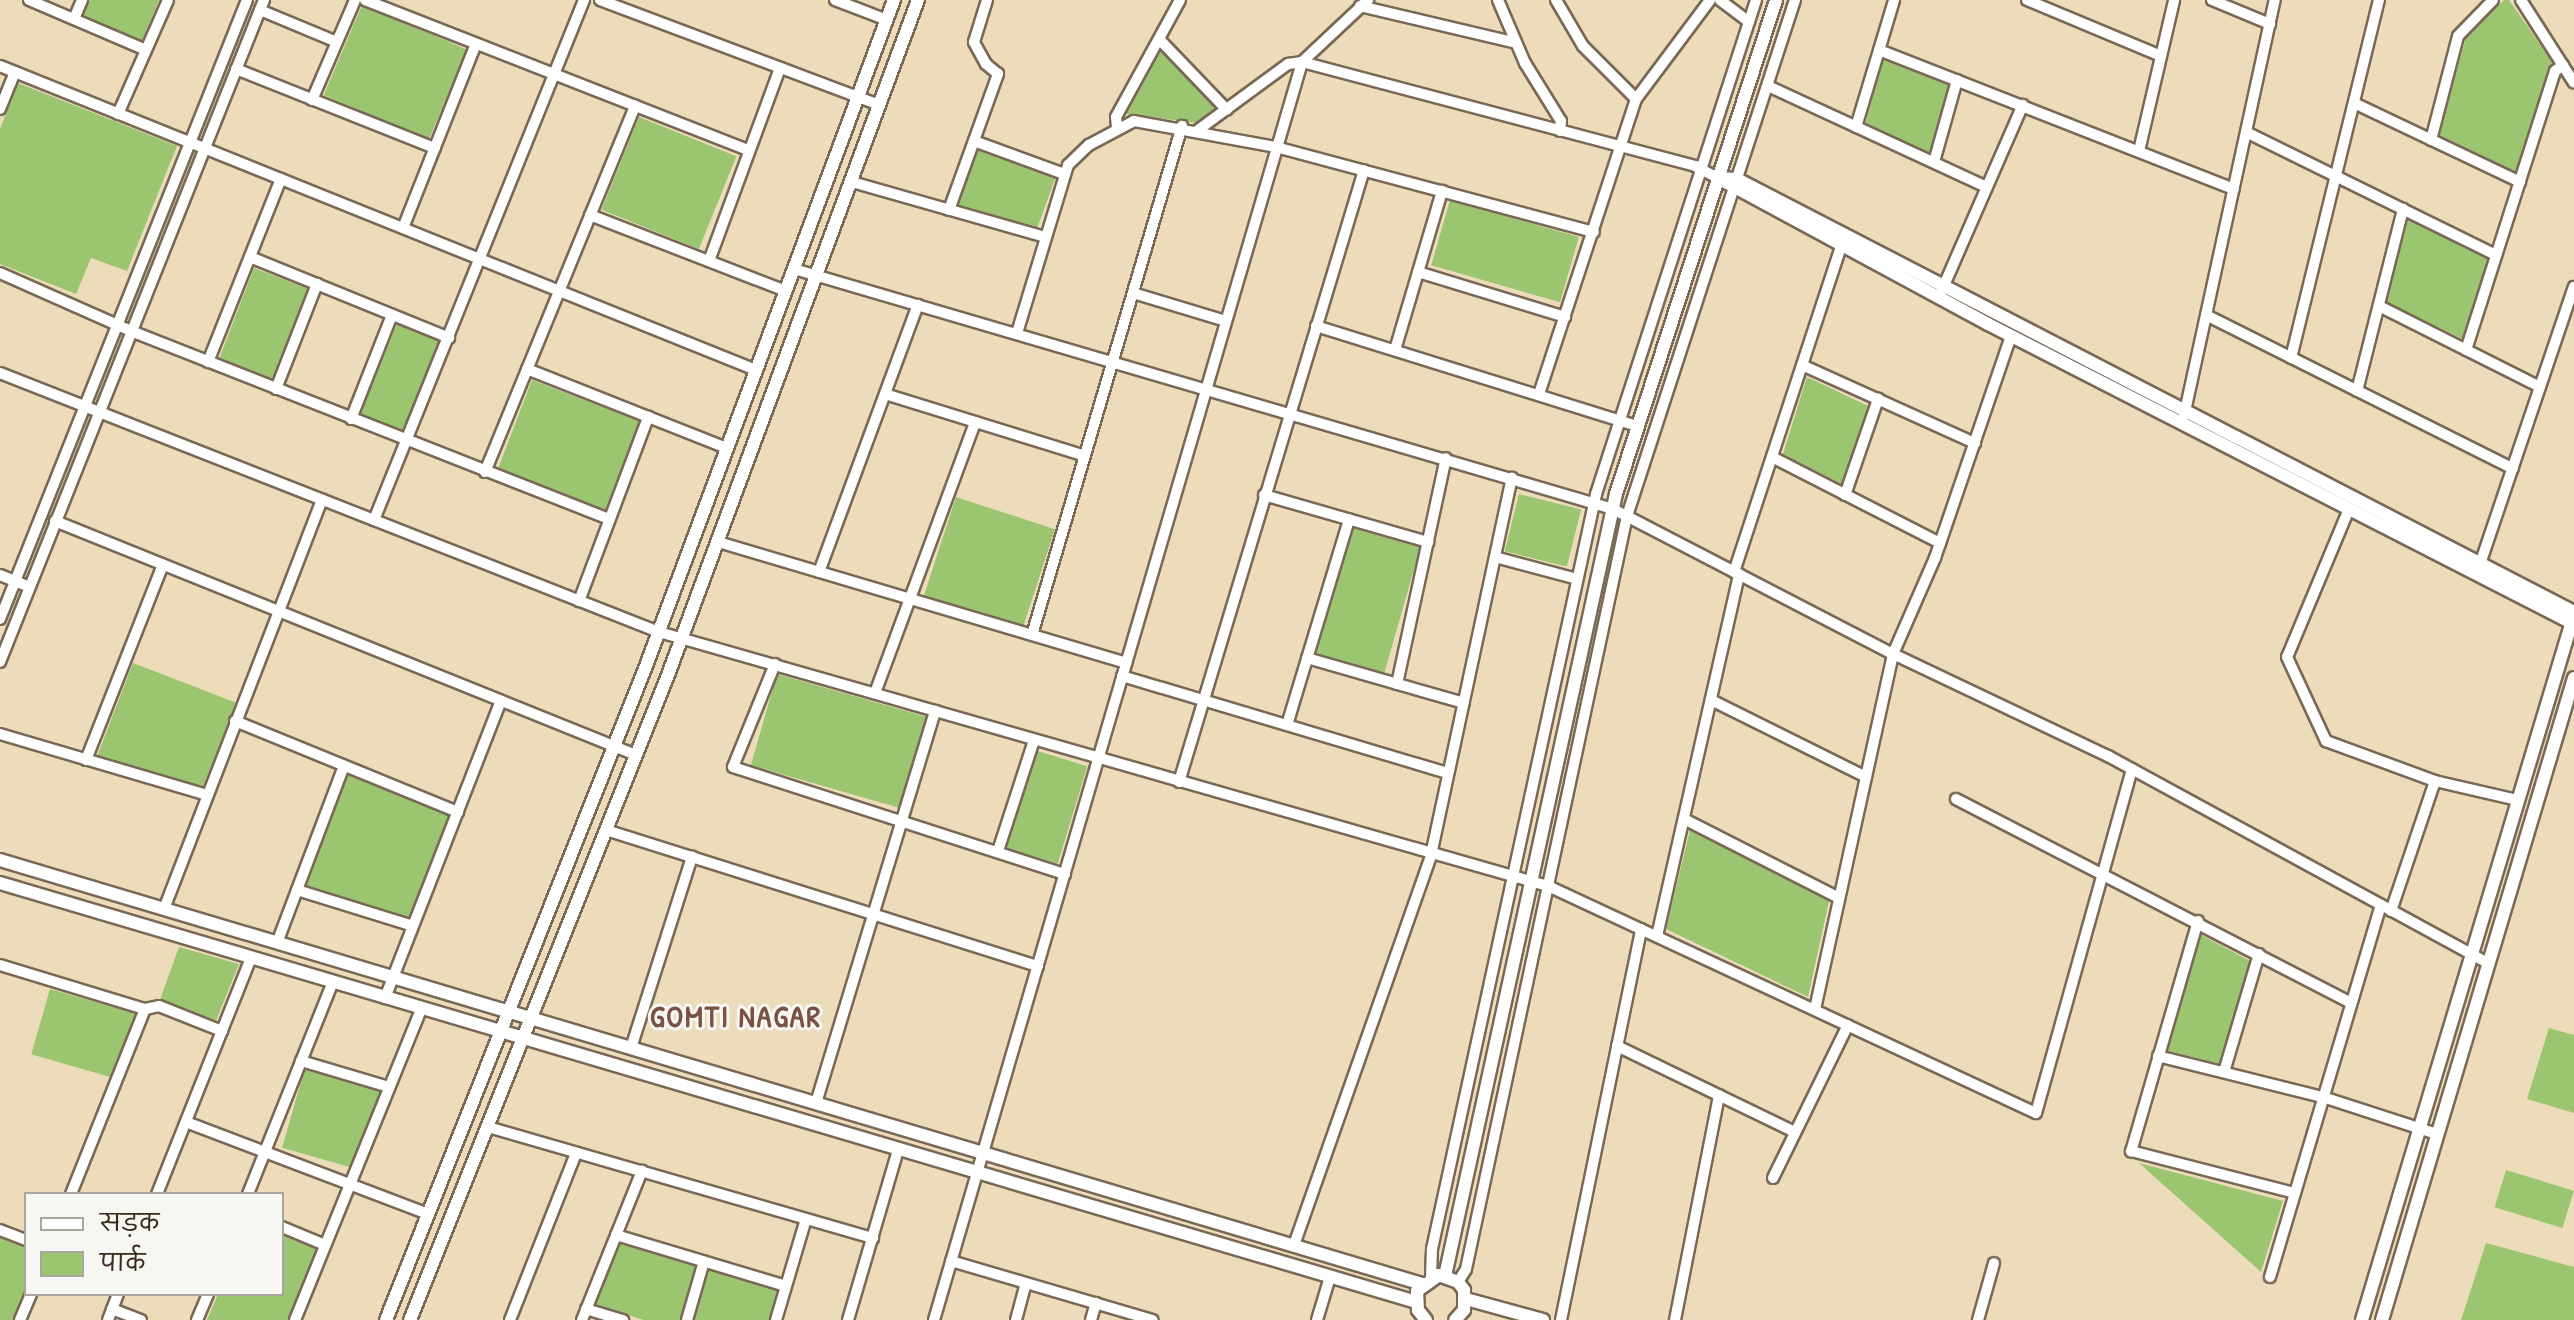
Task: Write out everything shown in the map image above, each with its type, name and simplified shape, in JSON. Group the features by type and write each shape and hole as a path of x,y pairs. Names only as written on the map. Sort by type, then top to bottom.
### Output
{"street":[{"path":"29,0 146,50"},
{"path":"74,19 82,0"},
{"path":"118,114 168,0"},
{"path":"0,619 247,0"},
{"path":"312,100 355,0"},
{"path":"365,0 748,150"},
{"path":"374,520 584,0"},
{"path":"600,0 880,105"},
{"path":"835,0 887,20"},
{"path":"386,1320 659,632 894,0"},
{"path":"410,1320 682,637 918,0"},
{"path":"949,210 998,74 986,64 974,42 987,0"},
{"path":"1117,128 1116,117 1180,0"},
{"path":"1498,0 1516,43 1561,121 1560,131"},
{"path":"1556,0 1583,46 1636,99"},
{"path":"1539,394 1623,147 1636,99 1710,0"},
{"path":"1720,0 1749,22"},
{"path":"0,883 1330,1277 1418,1313 1594,503 1756,0"},
{"path":"1543,1320 1466,1299 1451,1279 1531,882 1613,509 1776,0"},
{"path":"0,860 1294,1245 1426,1280 1451,1279 1466,1269 1627,516 1795,0"},
{"path":"1856,127 1894,0"},
{"path":"2027,0 2161,56"},
{"path":"2139,151 2174,0"},
{"path":"2212,0 2270,24"},
{"path":"2183,418 2275,0"},
{"path":"2291,358 2379,0"},
{"path":"2431,140 2458,36 2493,0"},
{"path":"2521,0 2574,83"},
{"path":"934,1320 1302,62 1364,3 1516,43"},
{"path":"0,662 262,5 337,42"},
{"path":"1159,39 1227,110"},
{"path":"403,228 476,44"},
{"path":"1879,50 2234,189"},
{"path":"1198,130 1288,64 1302,62 1703,170 2573,618 2362,1320"},
{"path":"2466,350 2555,71 2563,65"},
{"path":"0,66 756,370"},
{"path":"709,261 780,68"},
{"path":"236,69 435,148"},
{"path":"0,109 15,72"},
{"path":"1934,162 1957,80"},
{"path":"1768,86 1987,187"},
{"path":"2354,103 2520,182"},
{"path":"1941,293 2023,105"},
{"path":"485,472 635,106"},
{"path":"1017,333 1064,174 1089,145 1134,121 1182,126 1276,147 1594,232"},
{"path":"1032,635 1182,126"},
{"path":"2246,132 2496,255"},
{"path":"974,141 1064,174"},
{"path":"1179,782 1364,170"},
{"path":"208,362 281,179"},
{"path":"852,182 1045,237"},
{"path":"1736,185 1841,247 1941,293 2011,336 2183,418 2349,509 2478,570"},
{"path":"1395,350 1442,191"},
{"path":"2357,391 2403,209"},
{"path":"590,215 786,291"},
{"path":"1657,936 1737,573 1841,247"},
{"path":"250,257 449,338"},
{"path":"794,269 1289,411 1613,509 1893,654 2132,769 2488,963"},
{"path":"1418,272 1565,317"},
{"path":"0,273 131,331 609,519"},
{"path":"276,389 317,284"},
{"path":"2478,570 2574,287"},
{"path":"1133,293 1226,321"},
{"path":"819,572 918,305"},
{"path":"2379,306 2540,387"},
{"path":"351,419 392,315"},
{"path":"2206,315 2513,469"},
{"path":"1316,326 1638,426"},
{"path":"1815,1009 1893,654 1940,543 2011,336"},
{"path":"1802,365 1975,443"},
{"path":"527,369 727,448"},
{"path":"0,373 659,632 1513,879 1548,886 2036,1113 2132,769"},
{"path":"885,394 1085,456"},
{"path":"1845,495 1878,399"},
{"path":"579,601 648,417"},
{"path":"875,693 975,422"},
{"path":"1772,457 1940,543"},
{"path":"1397,684 1446,458"},
{"path":"1294,1245 1431,855 1512,478"},
{"path":"1264,495 1428,542"},
{"path":"164,909 322,499"},
{"path":"2349,509 2287,664 2326,741 2435,781 2517,800"},
{"path":"1287,725 1349,519"},
{"path":"55,521 636,755"},
{"path":"718,542 1126,663"},
{"path":"1495,557 1577,579"},
{"path":"86,760 163,565"},
{"path":"0,575 29,587"},
{"path":"1307,658 1464,703"},
{"path":"775,664 733,767 1065,874"},
{"path":"1122,676 1448,773"},
{"path":"2382,1320 2574,678"},
{"path":"1711,700 1866,777"},
{"path":"385,998 501,701"},
{"path":"816,1103 935,711"},
{"path":"235,721 458,812"},
{"path":"0,734 207,795"},
{"path":"998,851 1034,740"},
{"path":"277,943 344,766"},
{"path":"2270,1277 2350,1002 2435,781"},
{"path":"1956,799 2104,871 2350,1002"},
{"path":"1684,819 1839,898"},
{"path":"606,830 1038,966"},
{"path":"631,1048 692,857"},
{"path":"297,890 413,926"},
{"path":"2198,921 2131,1151 2295,1193"},
{"path":"1561,1320 1641,929"},
{"path":"2224,1072 2259,954"},
{"path":"158,1192 251,958"},
{"path":"0,965 145,1009 159,1006 222,1031"},
{"path":"249,1192 333,982"},
{"path":"72,1192 145,1009"},
{"path":"295,1320 421,1009"},
{"path":"1773,1178 1848,1025"},
{"path":"1617,1046 1795,1132"},
{"path":"2158,1056 2323,1097 2437,1134"},
{"path":"301,1061 389,1087"},
{"path":"1675,1320 1719,1095"},
{"path":"186,1122 428,1214"},
{"path":"488,1127 873,1238"},
{"path":"848,1320 898,1150"},
{"path":"510,1320 576,1153"},
{"path":"623,1320 584,1314 642,1171"},
{"path":"776,1320 806,1219"},
{"path":"284,1228 325,1245"},
{"path":"0,1230 24,1239"},
{"path":"616,1235 786,1286"},
{"path":"687,1320 704,1261"},
{"path":"951,1261 1153,1320"},
{"path":"1978,1320 1994,1263"},
{"path":"1317,1320 1330,1277"},
{"path":"1016,1320 1026,1283"},
{"path":"20,1320 30,1296"},
{"path":"117,1296 110,1315 141,1320"},
{"path":"197,1320 207,1296"},
{"path":"1461,1319 1466,1299"},
{"path":"1091,1320 1096,1303"}],"green space":[{"path":"90,0 159,0 142,41 83,16"},
{"path":"2504,0 2509,0 2552,62 2515,174 2438,137 2466,37"},
{"path":"362,5 467,50 429,140 324,95"},
{"path":"1161,49 1219,109 1199,123 1126,114"},
{"path":"1883,59 1951,85 1928,156 1865,125"},
{"path":"18,83 177,146 127,271 91,258 76,294 0,264 0,129"},
{"path":"639,117 736,156 699,249 602,210"},
{"path":"978,148 1056,176 1035,234 957,205"},
{"path":"1450,200 1579,237 1560,302 1431,265"},
{"path":"2408,220 2489,258 2463,339 2386,302"},
{"path":"254,268 308,289 273,381 219,360"},
{"path":"397,324 442,342 404,434 360,416"},
{"path":"1807,377 1868,406 1842,484 1783,454"},
{"path":"532,380 639,421 605,510 498,469"},
{"path":"1519,494 1581,509 1567,567 1505,551"},
{"path":"956,497 1055,529 1022,629 924,597"},
{"path":"1352,528 1420,548 1384,675 1315,656"},
{"path":"133,663 236,702 200,796 97,756"},
{"path":"777,674 927,717 901,808 751,765"},
{"path":"1031,749 1087,766 1058,864 1001,847"},
{"path":"348,775 451,814 408,925 306,885"},
{"path":"1690,830 1829,901 1808,997 1666,929"},
{"path":"2201,935 2250,961 2220,1064 2165,1050"},
{"path":"179,947 239,964 215,1023 160,1000"},
{"path":"50,989 136,1014 117,1079 31,1054"},
{"path":"2549,1028 2574,1035 2574,1113 2527,1099"},
{"path":"305,1068 382,1090 359,1170 282,1148"},
{"path":"2139,1163 2283,1201 2261,1272"},
{"path":"2506,1170 2574,1191 2562,1228 2495,1207"},
{"path":"0,1235 24,1244 24,1295 14,1320 0,1320"},
{"path":"284,1235 317,1248 289,1320 207,1320 217,1296 284,1296"},
{"path":"621,1242 697,1265 682,1320 644,1320 595,1305"},
{"path":"2486,1243 2574,1267 2574,1320 2461,1320"},
{"path":"710,1268 780,1289 771,1320 693,1320"}],"district":[{"name":"GOMTI NAGAR","path":"736,1016"}]}
